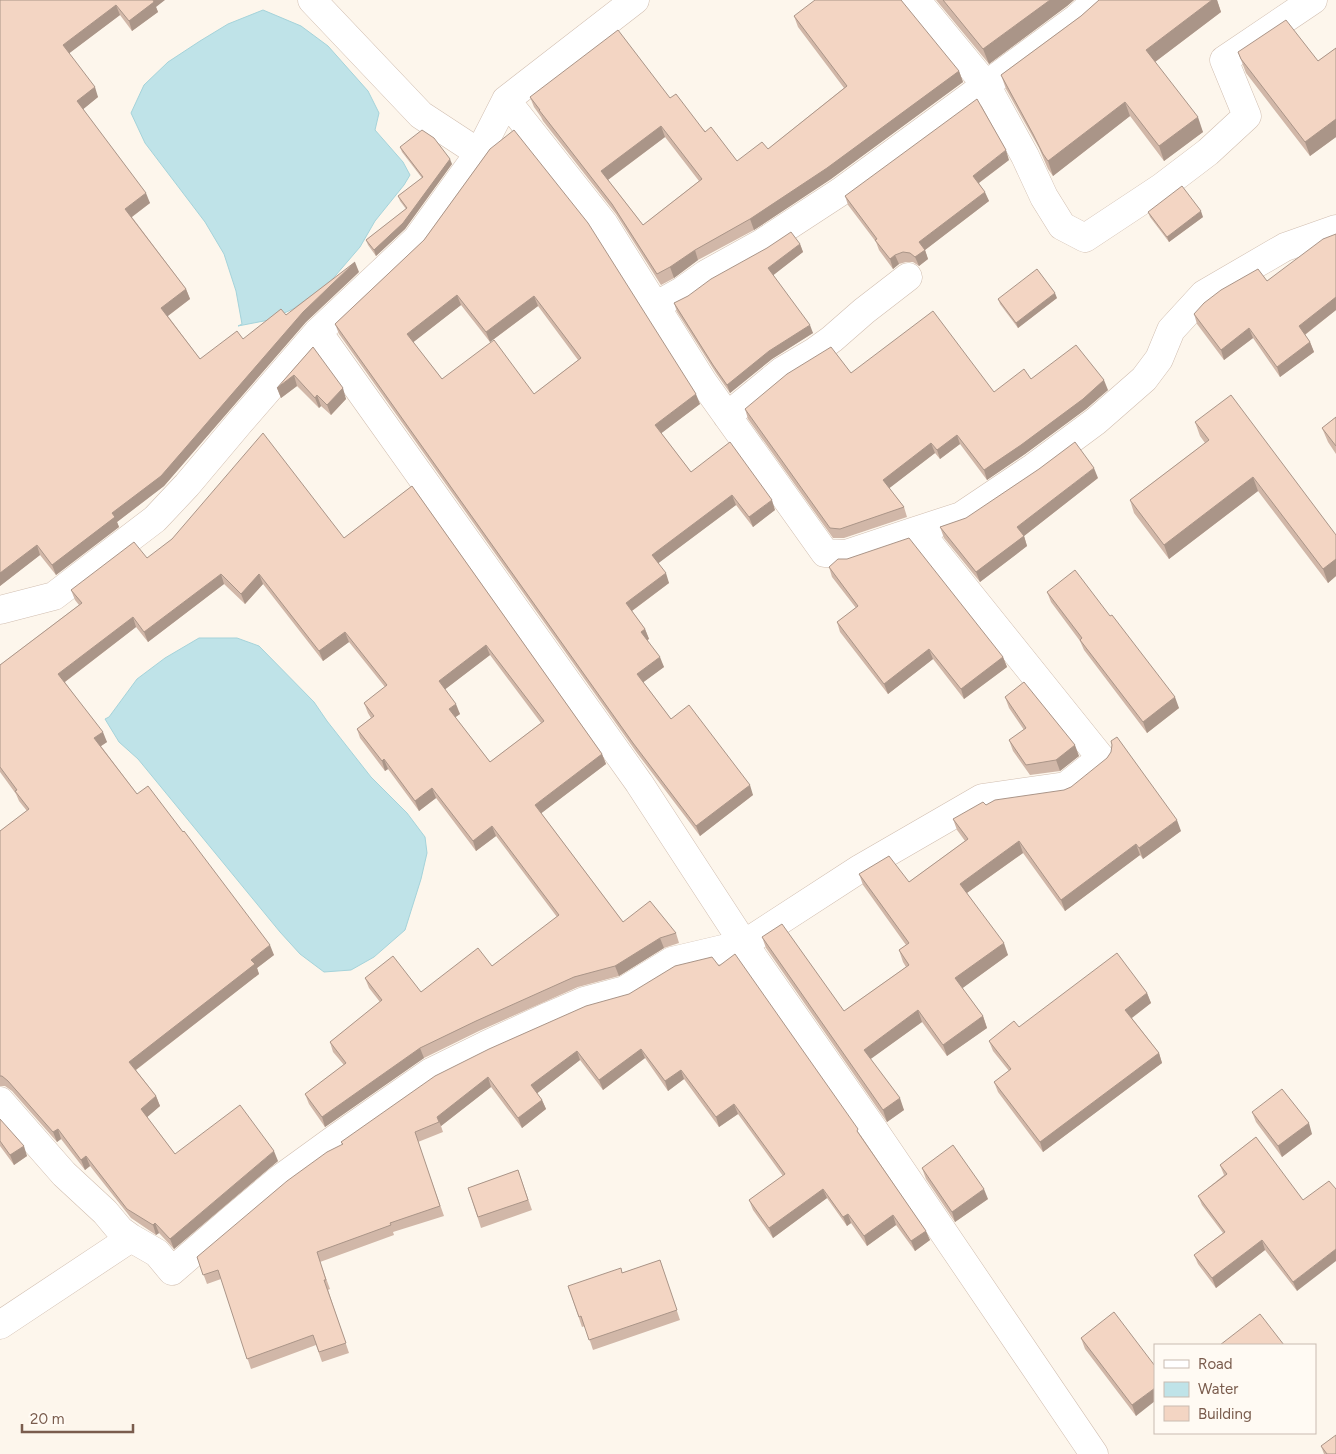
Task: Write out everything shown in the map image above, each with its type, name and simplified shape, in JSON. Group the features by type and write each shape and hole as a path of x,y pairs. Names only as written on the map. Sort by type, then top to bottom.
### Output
{"street":[{"path":"312,0 421,115 479,152"},
{"path":"0,610 54,596 155,520 188,485 318,332 417,239 479,152 506,100 635,0"},
{"path":"916,0 986,85 1025,156 1044,197 1062,226 1085,238 1162,187 1208,152 1247,116 1224,60 1313,0"},
{"path":"655,306 706,274 762,243 840,192 1078,18 1097,0"},
{"path":"506,100 604,224 703,382 825,553 846,554 960,516 1034,467 1096,421 1144,379 1160,360 1171,330 1204,294 1285,247 1336,229"},
{"path":"727,416 782,371 832,339 908,277"},
{"path":"318,332 639,783 744,944 880,1138 1094,1454"},
{"path":"0,1101 64,1174 105,1212 120,1230 158,1253 172,1270 281,1178 431,1072 584,1001 625,990 672,961 744,944 861,868 982,798 1066,786 1101,758 918,530"},
{"path":"0,1324 131,1238"}],"water":[{"path":"263,10 301,26 328,46 368,91 379,113 375,130 403,162 410,175 375,221 360,247 330,282 293,309 269,320 238,326 242,324 236,291 224,254 205,222 145,143 131,113 144,85 168,62 228,24"},
{"path":"199,638 237,638 259,646 314,702 371,777 407,813 425,837 427,853 405,930 374,957 351,970 324,972 300,954 138,759 119,742 105,719 109,717 137,679 165,658"}],"building":[{"path":"0,0 153,0 154,2 129,21 116,5 63,45 95,87 77,101 146,193 125,209 186,289 161,308 200,359 237,331 243,339 281,309 286,315 355,262 303,312 161,476 112,513 115,517 52,565 37,545 0,573"},
{"path":"815,0 901,0 959,71 827,168 750,219 657,274 612,204 530,97 618,30 670,98 676,94 705,132 711,127 737,161 762,142 768,149 847,86 794,16","holes":["661,126 702,179 643,225 601,171"]},
{"path":"943,0 1050,0 983,49"},
{"path":"1099,0 1212,0 1146,50 1198,117 1159,146 1125,102 1048,161 1001,75 1081,16"},
{"path":"1286,20 1318,61 1336,48 1336,119 1305,142 1241,59 1238,52"},
{"path":"977,99 1006,150 973,176 985,192 919,242 925,250 915,257 910,253 903,252 890,259 845,196"},
{"path":"422,130 434,138 450,159 403,223 374,250 366,240 407,208 398,196 423,177 400,147"},
{"path":"514,130 588,223 696,394 655,425 691,472 730,442 772,500 749,517 732,495 652,555 666,573 626,603 645,629 641,632 660,657 637,674 671,719 689,705 750,785 696,826 633,743 335,324 424,240 490,149","holes":["457,295 486,332 534,296 581,358 534,394 494,340 442,379 407,334"]},
{"path":"1182,186 1201,211 1167,237 1148,212"},
{"path":"791,232 800,244 768,268 810,325 769,351 727,385 674,303"},
{"path":"1336,234 1336,297 1299,326 1310,342 1277,367 1249,328 1221,350 1194,314 1204,303 1221,290 1258,269 1267,281 1323,239"},
{"path":"1037,269 1055,293 1016,323 998,299"},
{"path":"933,311 994,392 1024,369 1031,379 1076,345 1104,380 1083,399 984,470 957,435 937,450 931,443 883,480 904,507 840,529 830,528 745,409 787,374 831,347 851,373"},
{"path":"313,347 343,388 327,405 317,395 315,398 294,375 277,388"},
{"path":"1231,395 1336,535 1336,559 1323,569 1253,477 1164,545 1130,500 1209,440 1195,422"},
{"path":"1336,417 1336,446 1322,428"},
{"path":"263,433 344,538 412,486 602,754 535,805 623,922 650,901 676,933 660,938 615,966 574,977 420,1048 322,1117 305,1094 346,1063 330,1042 382,1000 365,978 393,956 421,992 478,948 492,966 559,915 492,826 473,841 432,788 415,801 384,759 382,761 357,729 374,716 364,703 387,685 345,632 319,651 259,574 241,594 221,574 144,632 133,617 58,674 103,732 94,738 137,794 148,786 270,945 251,960 255,964 129,1062 156,1096 141,1109 175,1154 240,1105 274,1151 170,1239 155,1223 153,1225 127,1209 86,1156 81,1160 58,1129 53,1132 8,1081 0,1076 0,831 29,809 0,767 0,665 82,603 71,590 134,542 147,558 172,539","holes":["486,645 544,721 490,762 449,709 456,704 439,681"]},
{"path":"1075,442 1094,468 1017,527 1024,536 976,572 940,527 966,518 1039,469"},
{"path":"909,538 1003,657 961,689 929,649 884,684 837,622 858,606 829,567 838,559 847,559"},
{"path":"1075,570 1175,697 1143,722 1080,640 1082,638 1047,592"},
{"path":"1024,682 1075,745 1056,760 1026,765 1009,740 1026,728 1005,697"},
{"path":"1117,737 1177,820 1139,848 1136,844 1061,900 1019,841 960,884 1004,943 955,978 983,1016 943,1045 918,1010 864,1050 900,1098 883,1110 762,937 782,924 844,1011 909,965 899,950 909,943 859,874 889,856 909,882 968,839 953,819 983,802 986,805 995,800 1064,790 1071,787 1107,758 1111,752 1111,741"},
{"path":"1117,953 1147,993 1125,1010 1159,1053 1040,1142 994,1082 1011,1069 989,1041 1014,1021 1019,1027"},
{"path":"735,954 858,1129 857,1131 926,1231 911,1241 893,1215 864,1236 848,1214 843,1217 823,1189 769,1228 749,1200 785,1174 734,1104 716,1117 681,1070 665,1081 641,1049 599,1080 577,1051 531,1085 542,1100 518,1118 488,1077 437,1117 439,1122 415,1132 440,1206 390,1223 391,1225 317,1252 326,1280 324,1280 346,1343 319,1352 313,1335 247,1359 218,1270 203,1275 197,1257 287,1181 327,1152 343,1144 341,1142 435,1076 489,1049 586,1006 629,994 675,966 712,957 719,966"},
{"path":"1282,1089 1309,1123 1278,1146 1252,1112"},
{"path":"0,1119 24,1146 10,1155 0,1141"},
{"path":"1256,1137 1303,1200 1329,1181 1336,1189 1336,1249 1293,1282 1262,1240 1212,1278 1194,1255 1225,1232 1198,1196 1227,1174 1220,1165"},
{"path":"953,1145 984,1189 952,1212 922,1168"},
{"path":"518,1170 528,1200 478,1217 468,1188"},
{"path":"660,1260 677,1310 589,1340 568,1286 621,1268 622,1273"},
{"path":"1114,1312 1154,1365 1154,1389 1132,1405 1081,1338"},
{"path":"1260,1314 1283,1344 1221,1344"},
{"path":"1336,1435 1336,1454 1327,1454 1321,1446"}]}
